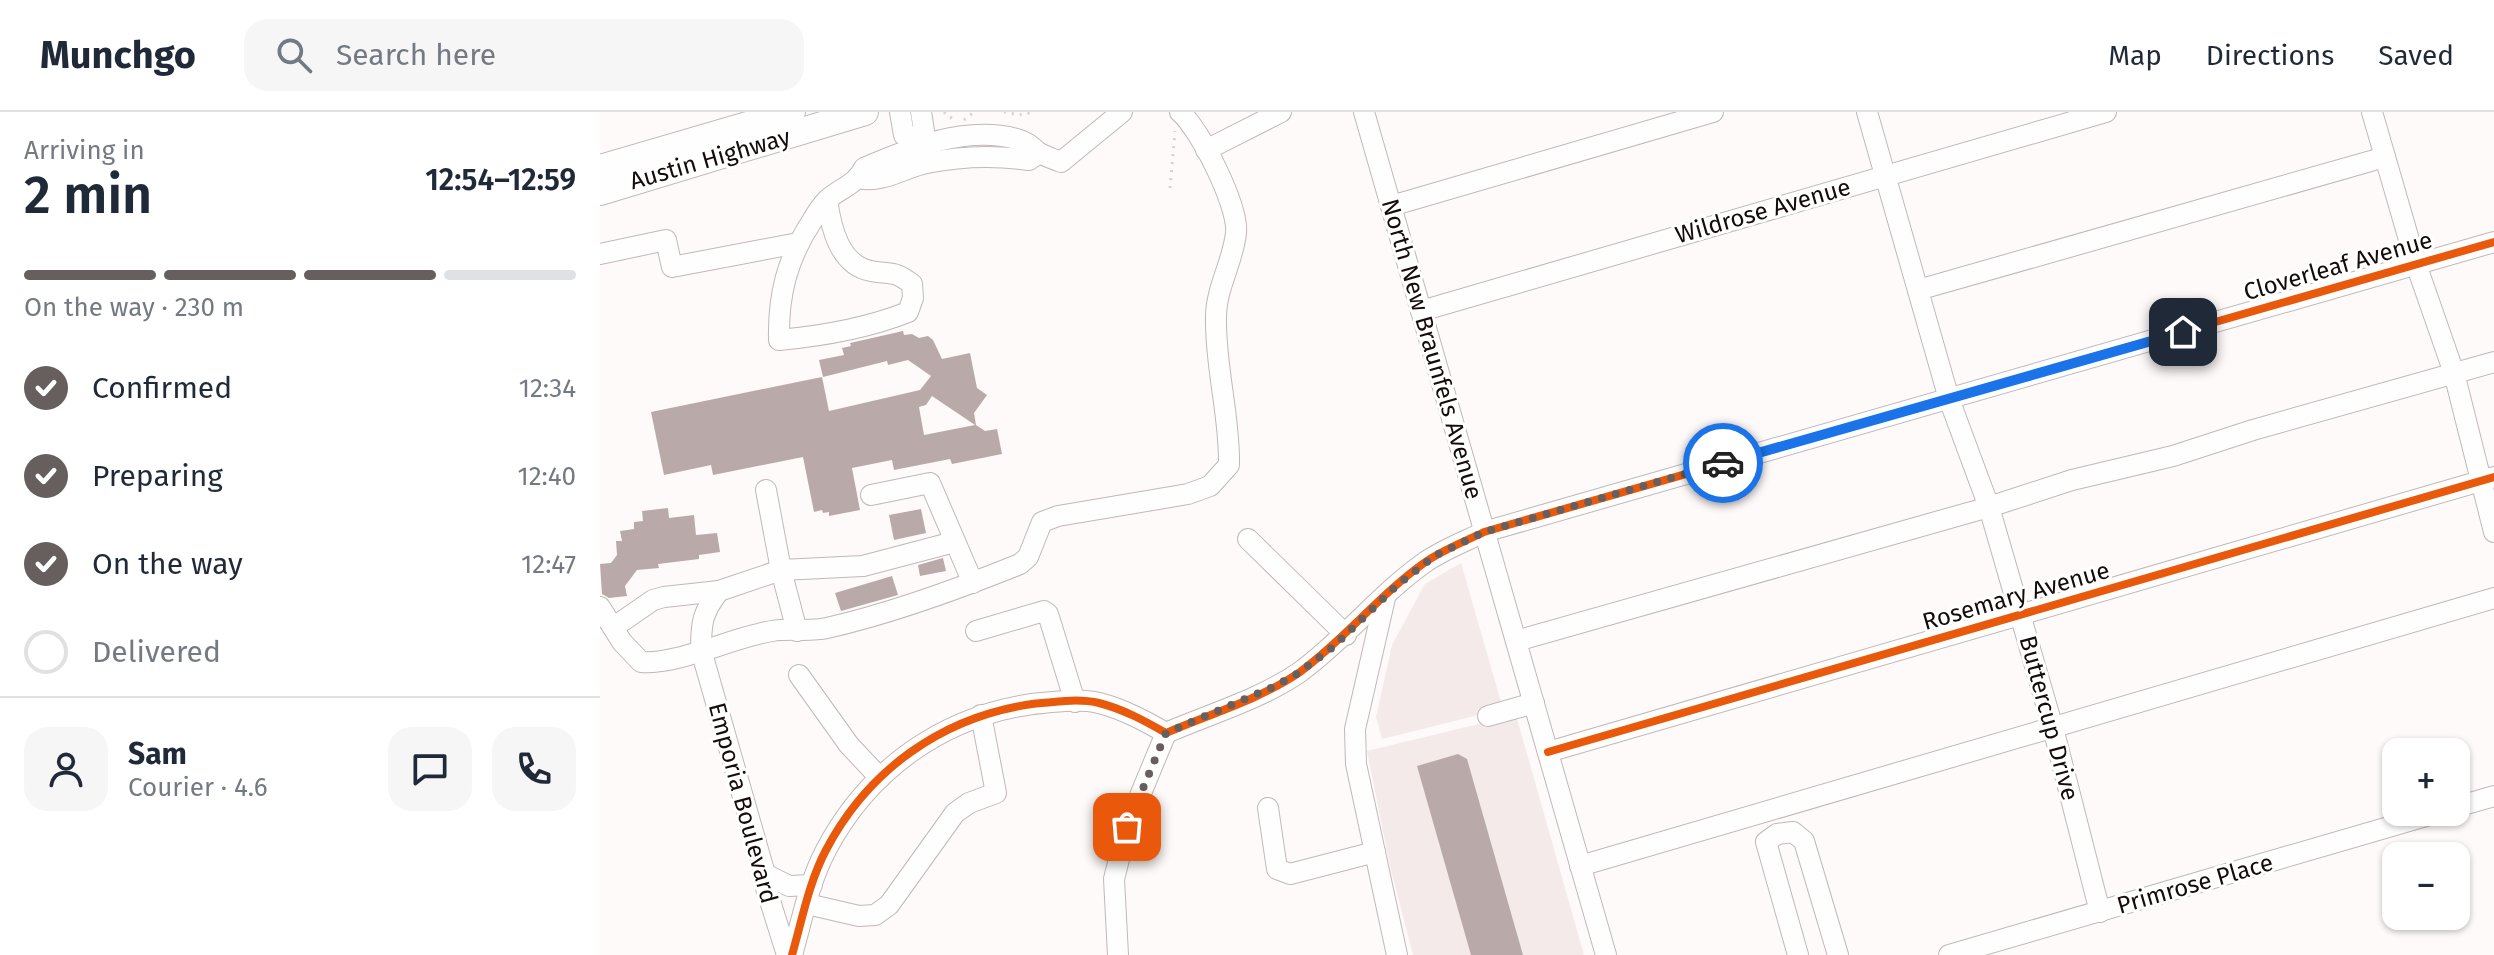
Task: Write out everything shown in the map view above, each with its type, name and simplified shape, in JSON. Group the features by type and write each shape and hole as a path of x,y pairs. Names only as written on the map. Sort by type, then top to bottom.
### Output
{"main road":[{"name":"Austin Highway","path":"600,168 792,112"},
{"name":"Austin Highway","path":"600,192 865,112"}],"street":[{"path":"900,112 904,135 918,149 1029,160 1039,153 1061,162 1122,112"},
{"path":"827,200 839,246 848,257 862,269 896,272 912,284 913,298 908,312 890,319 812,337 779,340 784,278 798,243 827,200 859,178 871,181 918,149 924,131 921,112"},
{"path":"1206,150 1281,112"},
{"name":"North New Braunfels Avenue","path":"1364,112 1606,955"},
{"path":"1391,206 1713,112"},
{"name":"Buttercup Drive","path":"1867,112 1949,399 1989,507 2021,616 2100,912"},
{"name":"Wildrose Avenue","path":"1421,311 2106,112"},
{"path":"2372,112 2416,264 2487,479 2494,532"},
{"path":"600,607 622,642 641,662 668,660 775,630 825,628 973,583 1020,564 1028,557 1042,522 1058,516 1188,494 1210,486 1229,465 1230,443 1219,371 1216,315 1237,230 1232,204 1197,132 1178,121"},
{"path":"1918,290 2385,157"},
{"path":"600,254 666,240 672,267 798,243"},
{"name":"Cloverleaf Avenue","path":"1166,733 1297,674 1346,635 1427,561 1484,532 2494,242"},
{"path":"1516,641 2494,362"},
{"name":"Rosemary Avenue","path":"1548,752 2487,479"},
{"path":"871,495 930,483 973,583"},
{"path":"766,490 781,570 797,631"},
{"path":"1248,539 1346,635"},
{"path":"614,627 653,600 719,591 781,570 863,566 954,542"},
{"path":"701,650 705,610 719,591"},
{"path":"1385,598 1355,729 1356,764 1397,955"},
{"path":"1580,866 2494,598"},
{"path":"976,631 1044,611 1051,620 1075,702"},
{"name":"Emporia Boulevard","path":"701,650 765,874 766,888 790,955"},
{"path":"799,675 849,745 880,778"},
{"path":"790,955 822,859 841,826 880,778 922,742 981,715 1003,708 1059,701 1098,703 1135,716 1166,733 1127,827 1114,879 1118,955"},
{"path":"1488,716 1534,703"},
{"path":"765,874 859,916 875,915 889,905 955,813 969,803 996,793 981,715"},
{"path":"2470,803 2494,796"},
{"path":"1268,808 1277,869 1290,874 1375,852"},
{"name":"Primrose Place","path":"1949,955 2392,826"},
{"path":"1798,955 1766,842 1777,834 1793,832 1804,841 1838,955"}],"path":[{"path":"944,112 955,122 974,112"},
{"path":"1004,112 1019,115 1035,112"},
{"path":"1170,188 1178,121"}],"shaded area":[{"path":"1461,563 1503,709 1382,739 1376,717 1392,645 1425,584"},
{"path":"1516,715 1584,955 1413,955 1390,866 1367,751"}],"building":[{"path":"903,331 904,335 912,334 919,338 928,336 942,359 970,353 977,388 987,395 974,413 976,425 985,431 997,429 1002,454 952,464 950,459 894,470 892,460 852,468 860,510 829,516 829,512 823,513 822,510 814,512 803,457 713,475 711,465 664,475 651,412 822,377 829,411 920,390 931,376 908,360 888,365 887,361 823,377 819,360 844,355 842,348 851,346 850,343","holes":["932,396 975,425 924,435 919,407 926,405"]},
{"path":"668,508 669,518 694,515 696,535 717,533 720,552 699,555 699,559 658,564 659,568 637,570 625,586 627,596 609,598 602,594 600,564 611,563 617,555 616,541 622,541 620,531 634,529 634,522 643,521 642,511"},
{"path":"921,509 926,533 894,540 889,515"},
{"path":"943,558 946,571 920,576 918,565"},
{"path":"892,576 898,595 841,611 835,593"},
{"path":"1458,754 1467,759 1523,955 1471,955 1417,766"}],"cycle path":[{"path":"792,955 815,875 843,821 886,772 938,735 968,721 1032,704 1083,701 1117,709 1166,733 1285,682 1332,646 1424,563 1484,532 2494,242"},
{"path":"1548,752 2494,477"}],"way so far":[{"path":"1127,827 1166,733 1297,674 1333,647 1397,585 1436,555 1484,532 1723,463"}],"route":[{"path":"1723,463 2183,332"}]}
